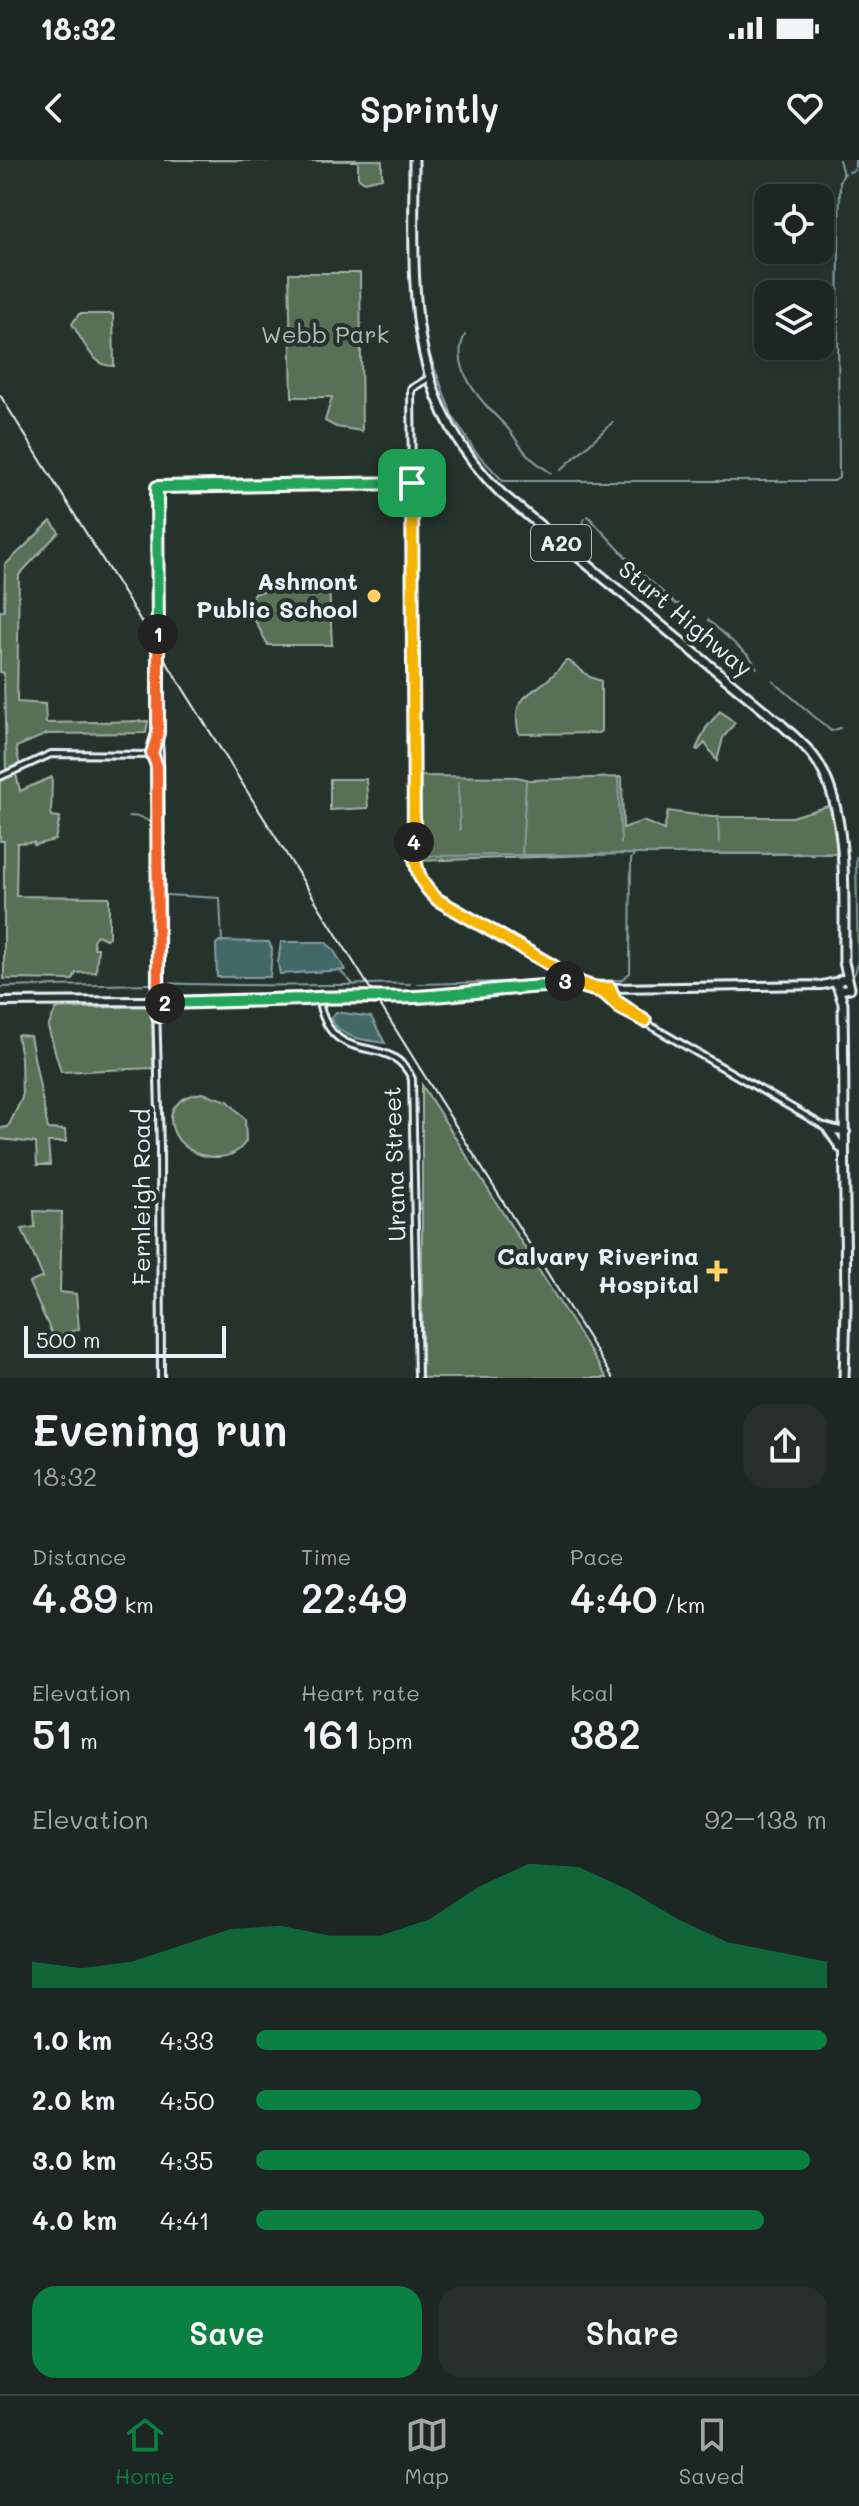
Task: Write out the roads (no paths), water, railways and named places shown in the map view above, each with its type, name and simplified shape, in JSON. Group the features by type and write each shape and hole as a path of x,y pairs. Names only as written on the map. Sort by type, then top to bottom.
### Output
{"highway":[{"name":"Sturt Highway","path":"417,160 418,325 429,378 449,426 469,459 485,477 782,725 820,766 833,795 839,823 847,985"},
{"name":"A20","path":"846,1378 843,1003 847,985"},
{"name":"A20","path":"845,1168 847,985"},
{"path":"843,1115 838,1125 827,1127 844,1154"}],"main road":[{"path":"0,1002 376,999 542,986 560,977 608,992 625,986 847,985"}],"street":[{"path":"429,378 411,389 416,867 424,885 442,904 545,963 560,977"},
{"name":"Fernleigh Road","path":"160,1376 157,487 412,483"},
{"path":"0,777 51,754 156,753"},
{"path":"608,992 620,1008 827,1127 844,1132"},
{"name":"Urana Street","path":"321,1000 326,1026 338,1039 348,1045 389,1055 401,1062 412,1079 416,1378"}],"water":[{"path":"219,941 269,942 272,949 270,977 217,977 216,944"},
{"path":"281,942 325,942 333,949 345,970 280,974"},
{"path":"336,1012 371,1017 385,1043 354,1037 340,1030 331,1018"}],"waterway":[{"path":"839,160 843,174"},
{"path":"849,172 855,170 855,160"},
{"path":"838,318 840,180 845,173"},
{"path":"425,342 452,415 475,451 503,481 834,481 839,478 838,321"},
{"path":"465,335 461,359 470,384 526,453 551,473"},
{"path":"561,470 613,422"},
{"path":"588,516 640,572 676,604 680,604"},
{"path":"571,544 583,530 584,519"},
{"path":"708,620 750,657 757,668"},
{"path":"773,681 777,685"},
{"path":"779,686 831,731 840,728"},
{"path":"618,779 621,844"},
{"path":"522,853 526,781"},
{"path":"153,782 153,885"},
{"path":"458,782 460,830"},
{"path":"129,816 141,817 153,824"},
{"path":"718,817 719,843"},
{"path":"587,981 621,980 630,973 631,859 635,854 835,853"},
{"path":"424,856 634,854"},
{"path":"854,975 858,964 856,857"},
{"path":"152,887 155,887"},
{"path":"166,895 220,898 222,942"},
{"path":"340,971 354,985"},
{"path":"418,984 543,981"},
{"path":"162,983 410,984"},
{"path":"0,987 152,984"}],"railway":[{"path":"0,395 613,1378"}],"place":[{"name":"Ashmont Public School","path":"374,596"},
{"name":"Calvary Riverina Hospital","path":"717,1271"}],"park label":[{"name":"Webb Park","path":"325,335"}]}
